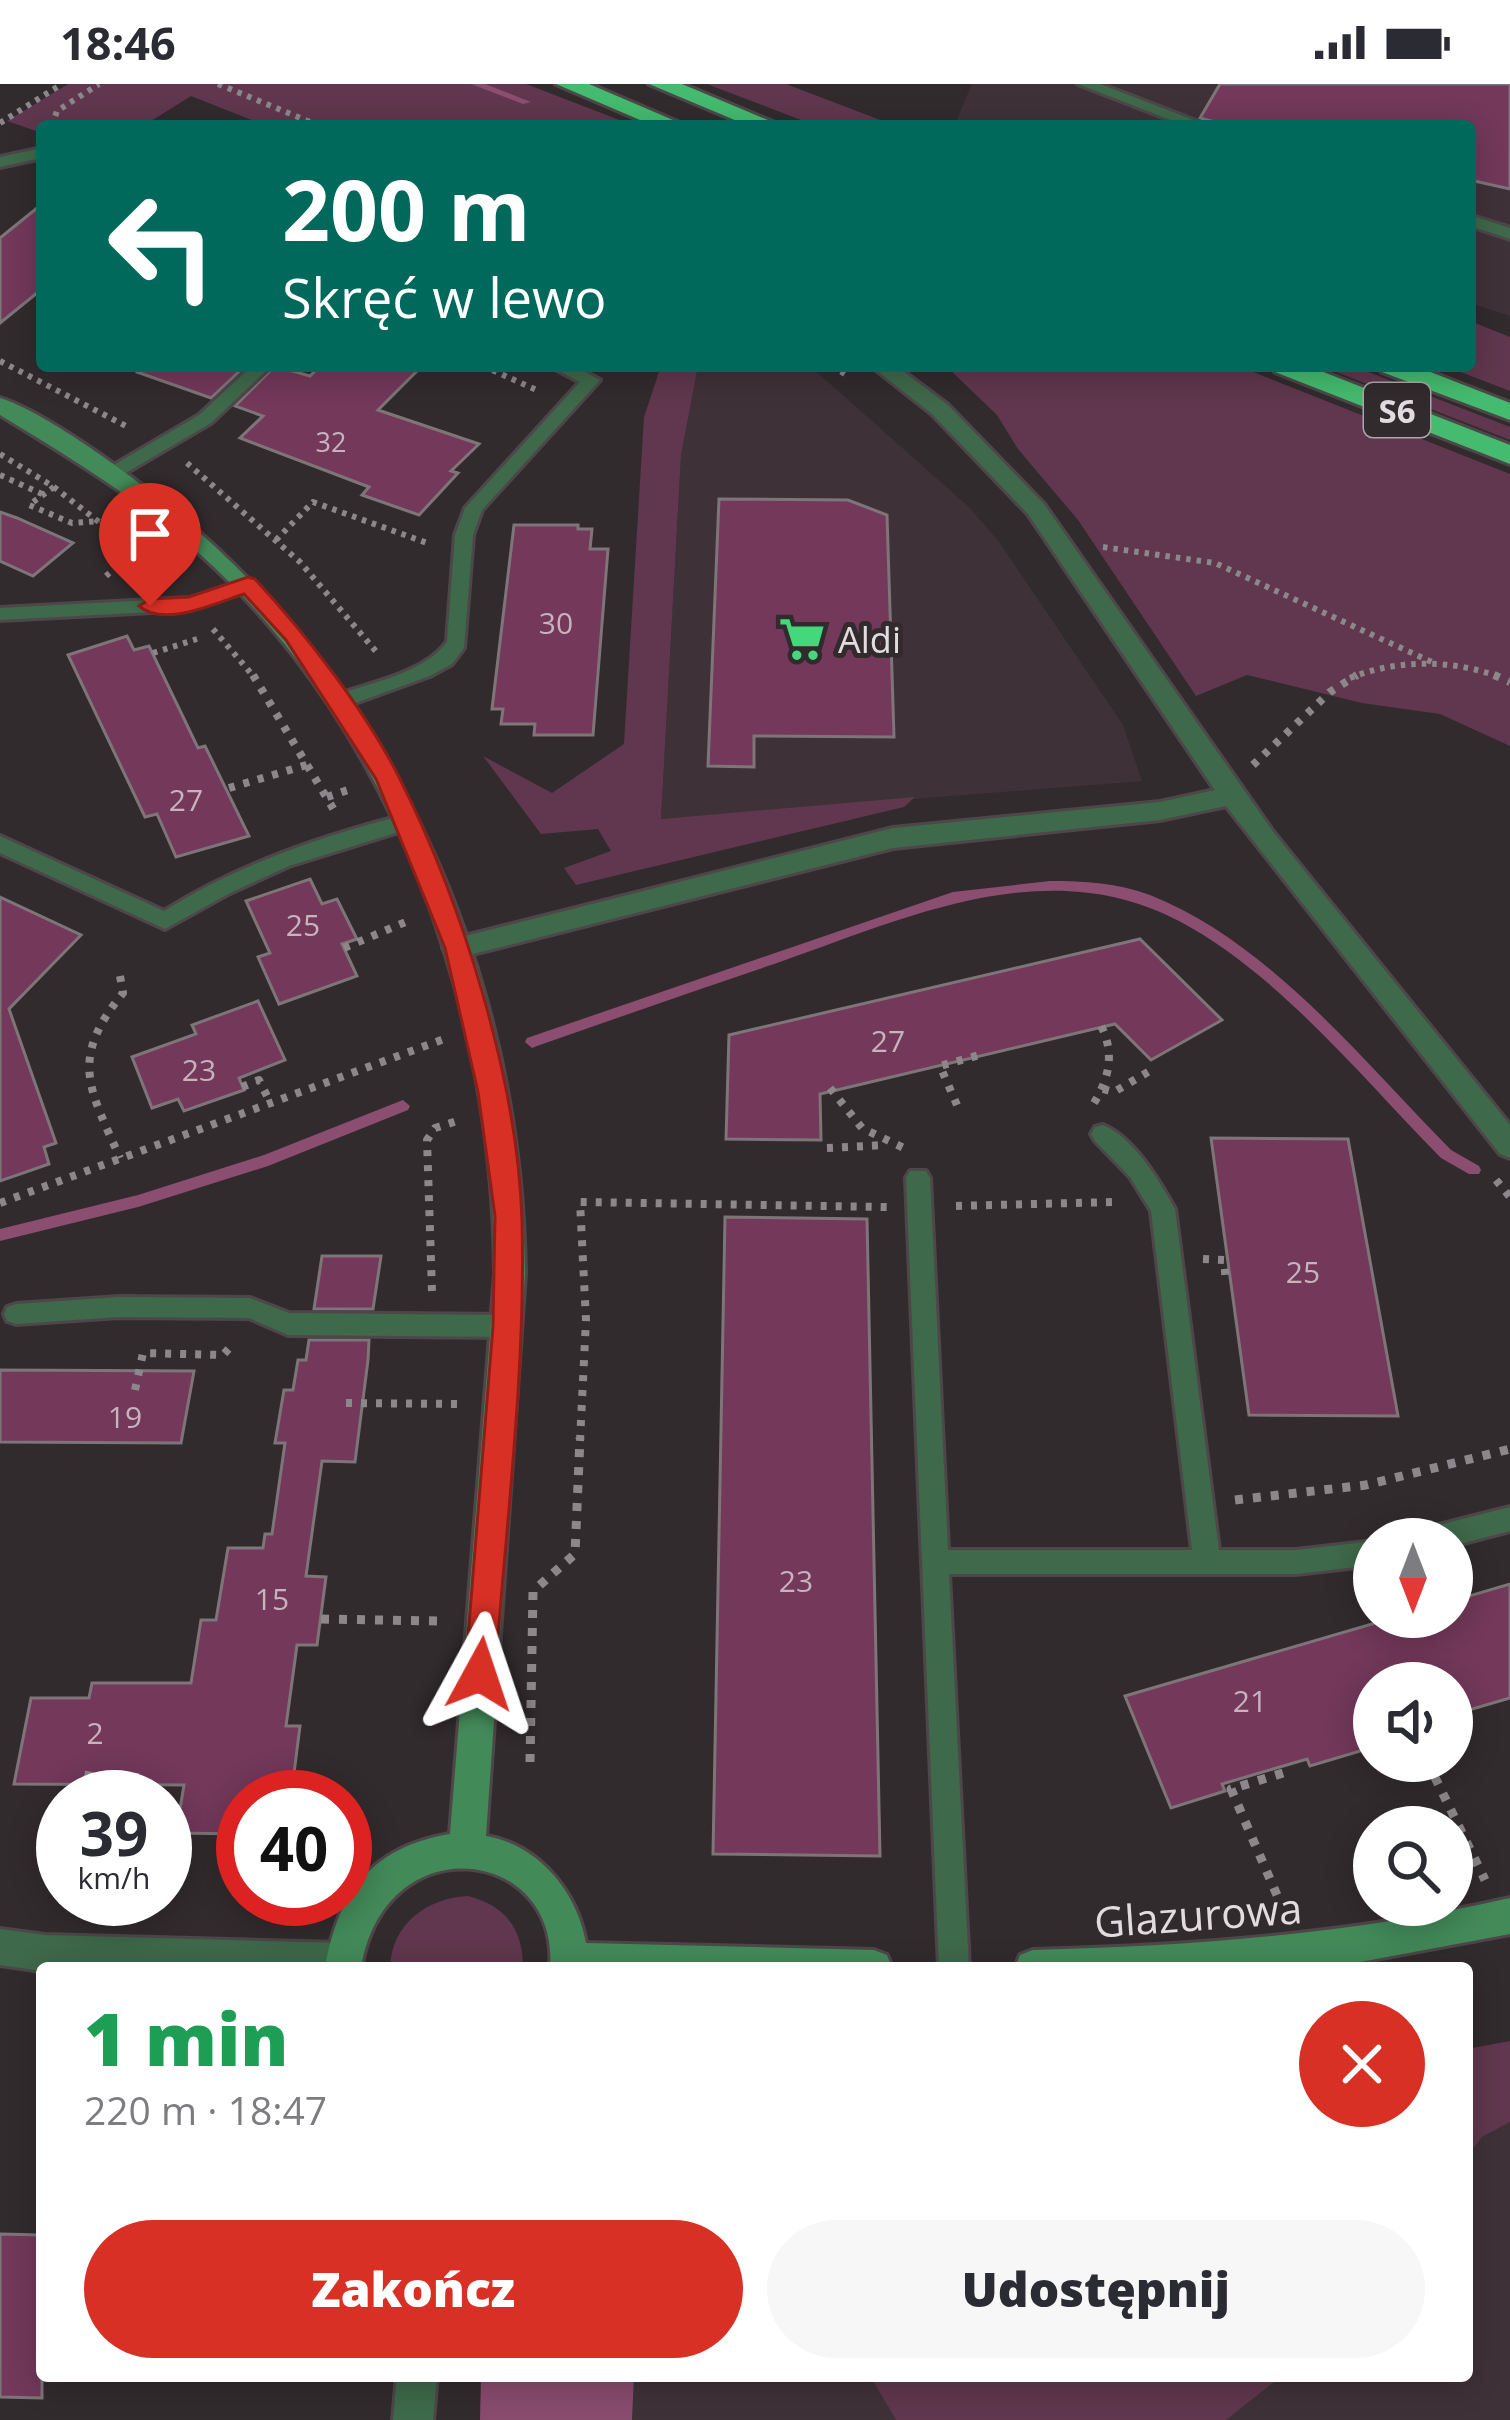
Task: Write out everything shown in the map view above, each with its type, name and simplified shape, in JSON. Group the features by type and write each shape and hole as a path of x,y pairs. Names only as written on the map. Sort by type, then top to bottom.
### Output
{"highway":[{"path":"568,84 660,120"},
{"path":"661,84 754,120"},
{"name":"S6","path":"1299,372 1510,455"},
{"name":"S6","path":"1407,372 1510,412"}],"street":[{"path":"890,372 983,446 1066,541 1232,796 1510,1146"},
{"path":"0,405 113,473 185,528 248,584 293,634 340,701 408,821 457,948 491,1092 508,1216 507,1326 467,1848"},
{"path":"457,948 893,838 1160,812 1232,796"},
{"path":"343,1962 356,1916 384,1879 424,1855 467,1848 508,1857 542,1881 563,1918 568,1962"},
{"name":"Glazurowa","path":"1180,1962 1331,1949 1510,1916"},
{"path":"0,1947 45,1954 283,1962"},
{"path":"413,2420 416,2382"}],"lane":[{"path":"1086,84 1185,120"},
{"path":"0,162 36,154"},
{"path":"1476,222 1510,234"},
{"path":"113,473 205,419 256,372"},
{"path":"340,701 423,670 445,659 457,643 464,535 474,508 591,380 573,372"},
{"path":"0,614 191,604 248,584"},
{"path":"0,844 165,921 217,886 349,836 408,821"},
{"path":"1103,1134 1138,1170 1163,1209 1207,1562"},
{"path":"917,1165 954,1962"},
{"path":"16,1314 118,1307 250,1308 288,1324 507,1326"},
{"path":"1473,1528 1510,1519"},
{"path":"936,1562 1295,1562 1353,1555"}],"path":[{"path":"0,123 62,84"},
{"path":"54,120 57,111 99,84"},
{"path":"218,84 305,120"},
{"path":"0,361 130,428"},
{"path":"176,453 276,540 350,616 383,662"},
{"path":"0,454 54,487 172,581"},
{"path":"0,475 44,494"},
{"path":"54,487 29,505 45,516 81,525 100,521"},
{"path":"276,540 314,502 442,549"},
{"path":"1066,541 1215,563 1434,663 1486,670 1510,682"},
{"path":"205,619 254,677 338,818"},
{"path":"153,653 215,632"},
{"path":"1232,796 1253,765 1352,677 1434,663"},
{"path":"230,788 310,764"},
{"path":"406,902 419,939"},
{"path":"344,948 412,919"},
{"path":"120,976 123,993 96,1022 83,1071 120,1158"},
{"path":"1084,1111 1103,1089 1111,1051 1098,1021"},
{"path":"447,1024 453,1050"},
{"path":"0,1203 451,1036"},
{"path":"956,1105 940,1066 983,1054"},
{"path":"1103,1089 1114,1092 1154,1069"},
{"path":"242,1087 259,1080 269,1100"},
{"path":"830,1088 856,1125 917,1165"},
{"path":"433,1308 427,1139 435,1128 464,1119"},
{"path":"827,1148 874,1149 886,1144"},
{"path":"530,1762 533,1591 575,1554 586,1320 580,1202 611,1203"},
{"path":"1199,1280 1196,1258 1224,1260 1226,1283"},
{"path":"346,1403 465,1403"},
{"path":"1226,1501 1366,1485 1510,1449"},
{"path":"321,1619 437,1621"},
{"path":"90,1770 91,1763"},
{"path":"1282,1773 1231,1790 1286,1916"},
{"path":"1437,1782 1486,1881"}],"shaded area":[{"path":"68,84 526,84 619,120 252,120 191,96 153,120 36,120 36,131 7,121"},
{"path":"707,84 786,84 880,120 801,120"},
{"path":"972,84 1510,84 1510,316 1476,305 1476,120 957,120"},
{"path":"1476,323 1510,337 1510,391 1461,372 1476,372"},
{"path":"659,372 697,372 681,455 661,819 915,797 904,807 576,885 564,868 611,851 598,829 541,834 483,756 552,793 624,744 644,417"},
{"path":"697,372 817,372 970,508 999,542 1123,725 1142,781 661,819 681,455"},
{"path":"952,372 1253,372 1510,474 1510,746 1440,714 1362,703 1247,675 1196,696 1078,520 1018,449 997,415"},
{"path":"1336,372 1368,372 1510,427 1510,440"},
{"path":"468,1896 502,1913 516,1931 523,1962 391,1962 404,1926 426,1908"},
{"path":"1510,2041 1510,2122 1482,2137 1473,2149 1473,2048"},
{"path":"1510,2122 1510,2420 1226,2420 1274,2382 1473,2382 1473,2149 1482,2137"},
{"path":"481,2382 634,2382 632,2420 480,2420"},
{"path":"634,2382 874,2382 896,2420 632,2420"},
{"path":"874,2382 1274,2382 1226,2420 896,2420"}],"building":[{"path":"1220,84 1510,84 1510,189 1476,181 1476,120 1200,118"},
{"path":"36,209 36,294 0,323 0,238"},
{"path":"137,372 239,372 211,398"},
{"path":"269,372 310,376 314,372 416,372 378,410 479,444 451,471 458,473 419,515 362,495 369,487 240,438 263,416 235,406"},
{"name":"Aldi","path":"719,499 848,500 887,515 894,737 754,736 754,767 708,766"},
{"path":"0,512 73,543 33,576 0,561"},
{"path":"514,525 578,525 578,529 592,529 590,549 608,549 593,735 534,735 535,724 501,724 503,709 492,709"},
{"path":"127,636 134,650 149,646 198,748 205,746 249,836 176,857 157,814 145,817 68,655"},
{"path":"310,879 322,904 337,899 357,939 342,944 357,976 279,1004 258,957 270,953 246,901"},
{"path":"0,897 81,935 9,1009 56,1143 44,1147 49,1164 0,1181"},
{"path":"1140,939 1222,1020 1151,1060 1115,1024 820,1094 821,1140 726,1139 729,1035"},
{"path":"258,1001 285,1060 239,1078 244,1090 184,1111 178,1099 152,1108 132,1057 196,1034 192,1025"},
{"path":"1211,1138 1348,1139 1398,1416 1249,1415"},
{"path":"725,1217 867,1219 880,1856 713,1854"},
{"path":"322,1256 381,1256 373,1309 314,1309"},
{"path":"309,1340 369,1340 355,1462 322,1461 306,1576 326,1577 317,1645 297,1645 286,1726 300,1726 294,1770 216,1770 216,1834 192,1833 192,1770 36,1770 36,1784 14,1784 31,1698 89,1698 92,1683 191,1683 201,1620 216,1620 228,1548 263,1548 265,1534 272,1534 285,1443 275,1443 284,1390 293,1390 298,1360 306,1360"},
{"path":"0,1370 194,1371 181,1443 0,1442"},
{"path":"1510,1584 1510,1698 1473,1709 1473,1662 1353,1662 1353,1753 1310,1766 1307,1759 1222,1784 1225,1791 1171,1808 1125,1696 1353,1630 1353,1638 1473,1638 1473,1595"},
{"path":"0,2234 36,2235 36,2382 42,2382 42,2398 0,2397"}],"waterway":[{"path":"476,84 526,102"},
{"path":"532,1042 953,897 1050,886 1098,888 1145,899 1227,945 1306,1011 1446,1154 1474,1170"},
{"path":"0,1235 138,1201 268,1160 403,1106"}],"place":[{"name":"Aldi","path":"802,639"}],"route":[{"path":"150,606 191,604 248,584 293,634 387,778 457,948 491,1092 508,1216 507,1326 480,1674"}]}
